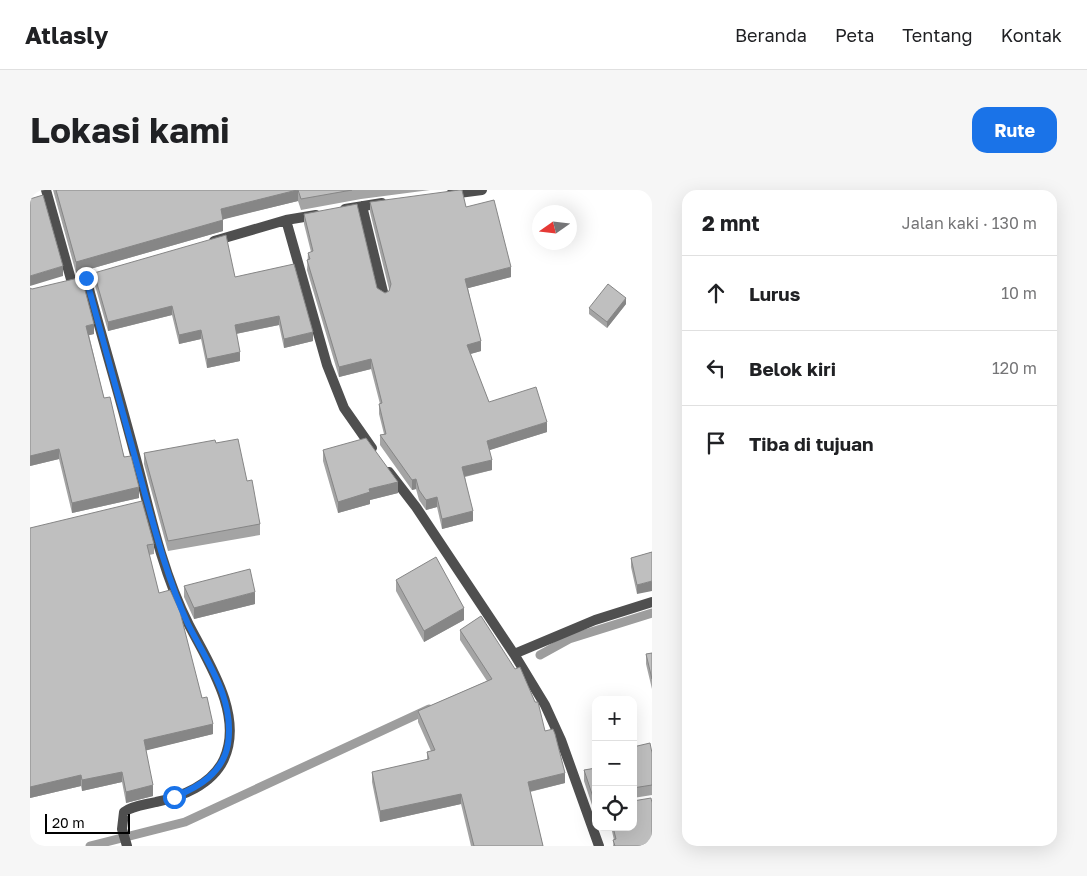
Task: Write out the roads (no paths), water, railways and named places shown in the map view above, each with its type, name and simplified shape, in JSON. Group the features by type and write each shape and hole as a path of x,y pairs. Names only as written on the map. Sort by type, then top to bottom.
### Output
{"street":[{"path":"46,190 68,284 91,277 141,505 174,591 189,625 218,680 225,703 228,744 224,760 211,777 192,790 174,797 130,808 124,812 122,828 127,846"},
{"path":"436,196 482,190"},
{"path":"200,245 286,220 390,202"},
{"path":"362,206 384,296"},
{"path":"286,220 327,364 344,408 416,507 514,654 545,705 592,814"},
{"path":"514,654 595,620 652,602"},
{"path":"596,831 599,846"}],"waterway":[{"path":"540,655 569,639 652,613"},
{"path":"90,846 185,822 429,709"}]}
